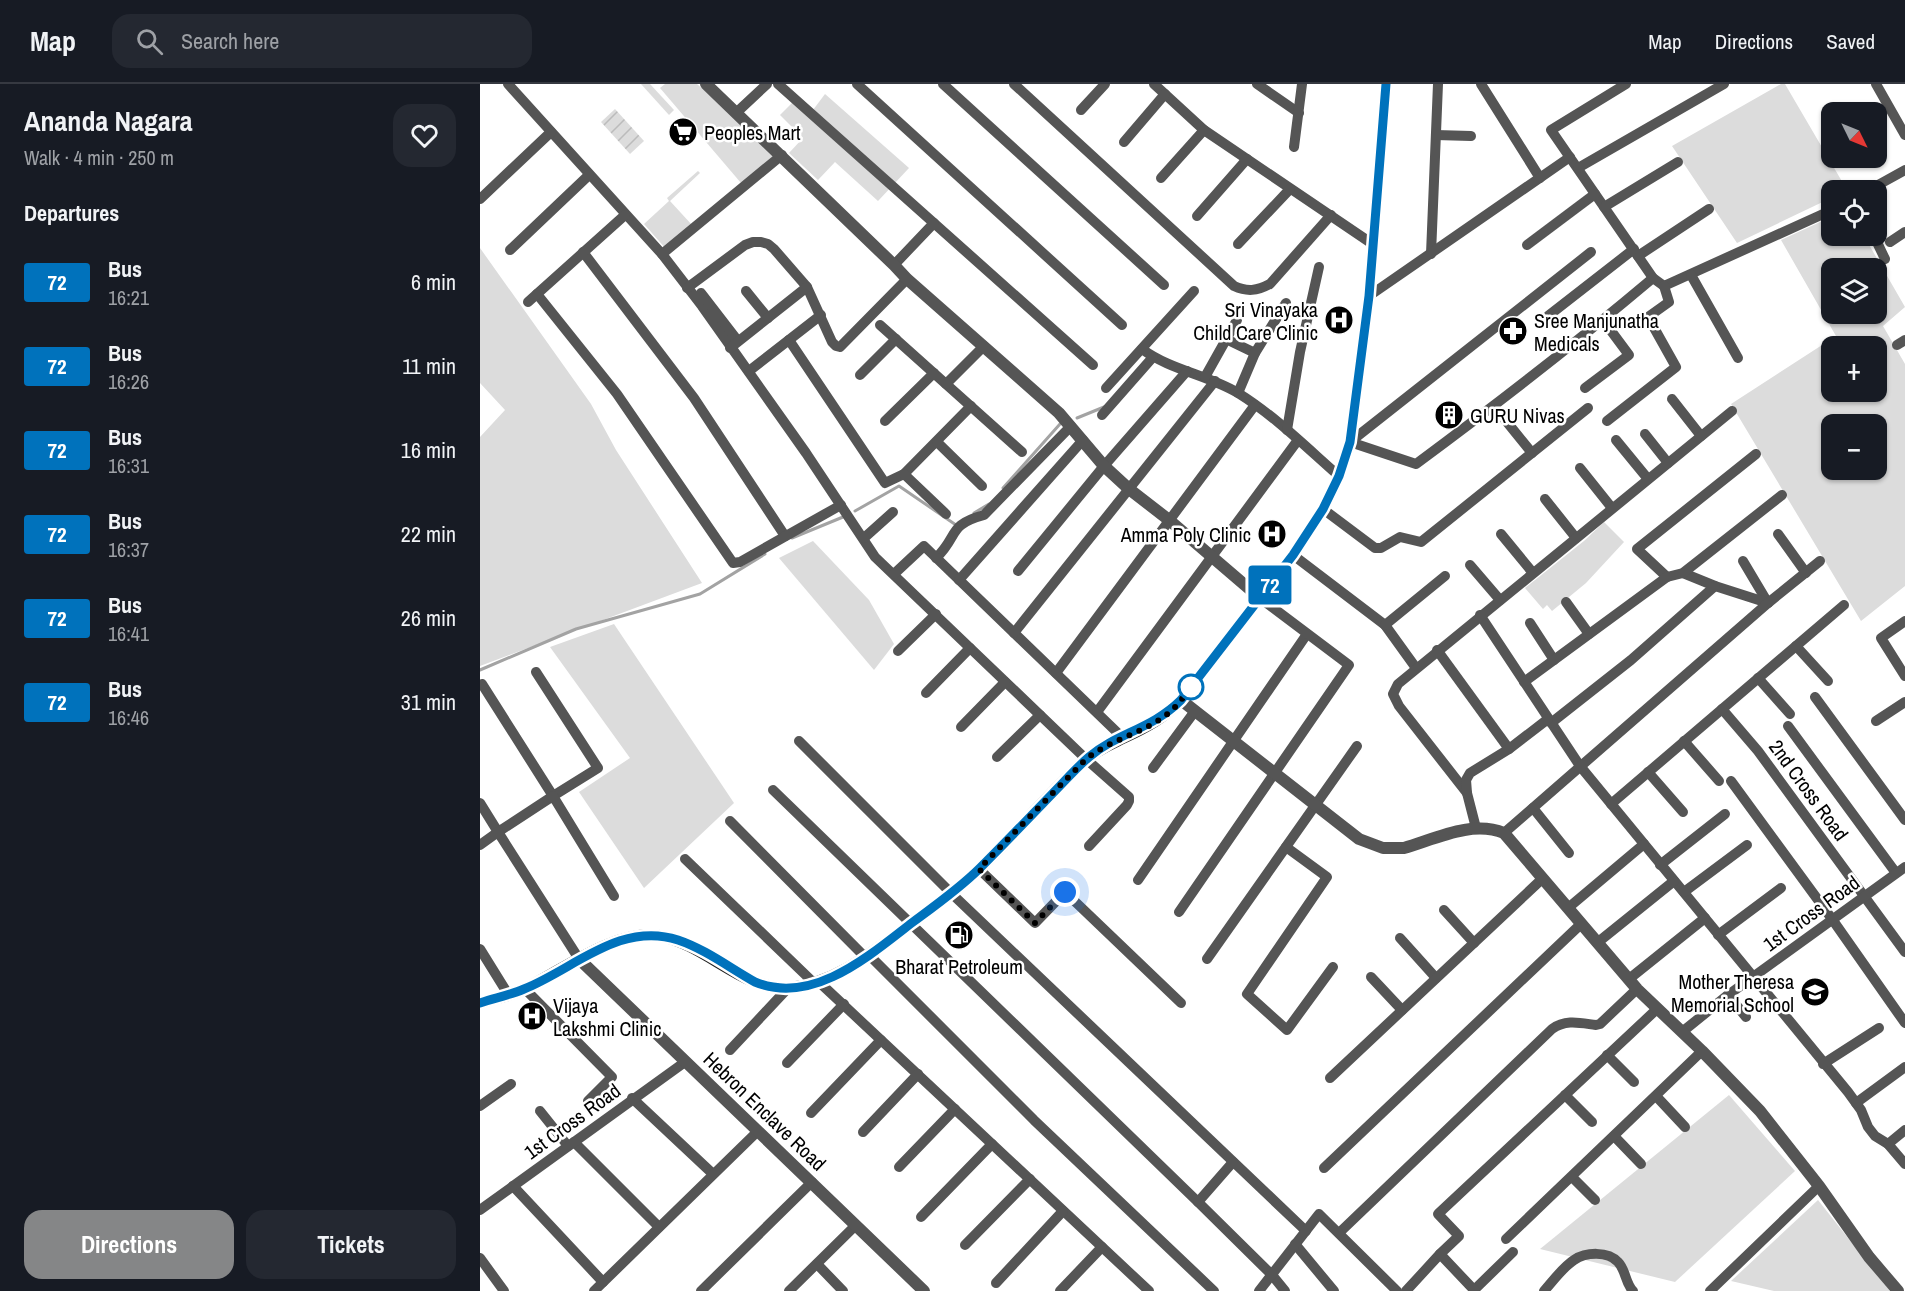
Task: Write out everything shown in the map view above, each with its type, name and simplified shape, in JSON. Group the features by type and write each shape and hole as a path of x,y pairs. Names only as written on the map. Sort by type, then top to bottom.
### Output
{"main road":[{"path":"480,1003 525,989 579,959 626,938 651,935 692,946 761,984 788,988 817,982 867,957 951,893 979,869 1086,759 1159,719 1181,700 1293,555 1323,509 1339,476 1350,442 1369,296 1386,84"}],"street":[{"path":"508,84 690,285 734,345 749,371 875,557 1086,759 1126,794 1129,801 1089,846"},
{"path":"706,84 782,155 907,279 1071,426 1104,466 1129,489 1260,598 1349,666 1179,912"},
{"path":"736,113 767,84"},
{"path":"778,84 1093,366"},
{"path":"857,84 870,88 1122,325"},
{"path":"943,84 1164,285"},
{"path":"1014,84 1234,286 1257,290 1270,284 1331,215"},
{"path":"1081,110 1105,84"},
{"path":"1154,84 1204,130 1374,245"},
{"path":"1257,84 1299,113"},
{"path":"1294,147 1302,84"},
{"path":"1431,254 1438,84"},
{"path":"1481,84 1540,178"},
{"path":"1608,421 1677,368 1648,317 1669,302 1664,286 1653,278 1551,130 1626,84"},
{"path":"1578,168 1724,84"},
{"path":"1876,84 1905,135"},
{"path":"1124,142 1165,94"},
{"path":"1161,178 1204,130"},
{"path":"480,198 551,132"},
{"path":"1436,135 1471,136"},
{"path":"662,255 782,155"},
{"path":"1369,296 1570,157"},
{"path":"1197,216 1247,159"},
{"path":"1604,207 1678,162"},
{"path":"1887,180 1905,170"},
{"path":"510,250 589,175"},
{"path":"1238,244 1290,189"},
{"path":"1527,244 1595,194"},
{"path":"1548,316 1636,253 1709,209"},
{"path":"528,302 625,215"},
{"path":"1664,286 1821,215"},
{"path":"894,265 934,223"},
{"path":"1890,242 1905,232"},
{"path":"690,285 744,245 753,242 768,244 807,287 832,342 840,347 907,279"},
{"path":"584,252 694,398 785,536"},
{"path":"1350,442 1591,252"},
{"path":"1287,430 1300,352 1319,267"},
{"path":"1691,275 1738,358"},
{"path":"1350,442 1416,464 1494,406 1653,278"},
{"path":"734,345 807,287"},
{"path":"746,291 768,318"},
{"path":"1106,388 1194,291"},
{"path":"537,294 617,394 731,561 740,562 841,505"},
{"path":"1238,393 1255,353 1286,303"},
{"path":"749,371 820,315"},
{"path":"1014,633 1129,489 1210,379 1226,339 1237,320"},
{"path":"1585,388 1629,355 1603,320"},
{"path":"880,325 1022,452"},
{"path":"860,375 896,339"},
{"path":"1226,339 1255,353"},
{"path":"789,340 885,483 904,474 971,406"},
{"path":"946,384 984,346"},
{"path":"1142,349 1153,357 1210,379 1238,393 1287,430 1339,476"},
{"path":"1102,415 1153,357"},
{"path":"1018,571 1104,466 1187,371"},
{"path":"885,421 934,373"},
{"path":"1672,399 1701,436"},
{"path":"1056,673 1255,405"},
{"path":"1494,406 1532,453"},
{"path":"1323,509 1375,548 1381,548 1400,537 1421,542 1588,408"},
{"path":"1467,793 1399,706 1393,694 1398,684 1732,411"},
{"path":"936,558 946,547 957,528 971,519 984,515 1071,426"},
{"path":"1646,434 1668,463"},
{"path":"960,580 1083,440"},
{"path":"1097,712 1298,440"},
{"path":"1616,440 1648,479"},
{"path":"937,442 982,486"},
{"path":"1667,578 1637,549 1756,454"},
{"path":"1580,468 1612,508"},
{"path":"904,474 946,514"},
{"path":"1524,682 1667,578 1683,573 1782,495"},
{"path":"1545,499 1576,538"},
{"path":"864,538 893,513"},
{"path":"1501,534 1533,573"},
{"path":"1778,534 1806,573"},
{"path":"894,574 924,546 1123,738"},
{"path":"1293,555 1385,625 1416,668"},
{"path":"1743,561 1768,603"},
{"path":"1504,833 1768,603 1820,561"},
{"path":"1470,565 1500,600"},
{"path":"1683,573 1768,603"},
{"path":"1385,625 1445,576"},
{"path":"1476,828 1467,793 1466,780 1470,773 1550,721 1631,660 1715,586"},
{"path":"1566,602 1589,634"},
{"path":"1611,804 1844,605"},
{"path":"898,651 936,614"},
{"path":"1480,615 1580,766 1856,1103 1875,1136 1888,1144 1905,1164"},
{"path":"1905,621 1881,638 1905,676"},
{"path":"1530,623 1554,660"},
{"path":"1138,880 1307,634"},
{"path":"1796,646 1828,681"},
{"path":"926,693 970,648"},
{"path":"1437,650 1509,749"},
{"path":"480,845 598,768 536,672"},
{"path":"1758,678 1790,714"},
{"path":"961,727 1005,682"},
{"path":"482,684 614,896"},
{"path":"1815,697 1905,820"},
{"path":"1181,700 1359,839 1383,848 1404,848 1476,828 1504,833 1633,984 1760,1111 1819,1186 1869,1257 1898,1291"},
{"path":"1876,721 1905,702"},
{"name":"2nd Cross Road","path":"1722,710 1758,751 1905,952"},
{"path":"1153,768 1195,711"},
{"path":"997,757 1040,715"},
{"path":"1788,726 1901,870"},
{"path":"799,741 951,893 1306,1231"},
{"path":"1684,741 1725,781 1832,919 1905,1023"},
{"path":"1207,959 1357,746"},
{"path":"1648,772 1683,812"},
{"path":"774,790 1198,1202 1272,1275 1285,1291"},
{"path":"480,803 579,959"},
{"path":"1533,808 1569,853"},
{"path":"1660,865 1725,814"},
{"path":"730,821 1034,1120 1214,1291"},
{"path":"1568,908 1644,844"},
{"path":"1684,892 1747,845"},
{"path":"1286,847 1328,877 1247,994 1287,1030 1333,967"},
{"path":"685,859 817,982 844,1004 1149,1291"},
{"path":"979,869 1035,923 1065,892 1181,1003"},
{"name":"1st Cross Road","path":"1682,1032 1728,995 1901,870"},
{"path":"1330,1078 1542,879"},
{"path":"1598,943 1674,881"},
{"path":"1718,935 1781,888"},
{"path":"1444,910 1474,943"},
{"path":"1340,1233 1552,1029 1567,1023 1600,1024 1633,984 1706,918"},
{"path":"1324,1168 1581,924"},
{"path":"1400,938 1436,978"},
{"path":"480,948 508,994"},
{"name":"Hebron Enclave Road","path":"579,959 924,1291"},
{"path":"1371,977 1402,1010"},
{"path":"730,1050 788,988"},
{"path":"525,989 612,1077 588,1101"},
{"path":"1728,995 1746,1017"},
{"path":"787,1063 844,1004"},
{"path":"1406,1291 1459,1236 1438,1214 1657,1009"},
{"path":"1823,1064 1879,1028"},
{"path":"811,1113 881,1040"},
{"path":"1506,1239 1702,1051"},
{"path":"1607,1055 1634,1082"},
{"name":"1st Cross Road","path":"480,1210 632,1098 685,1062"},
{"path":"1856,1103 1905,1067"},
{"path":"863,1132 918,1074"},
{"path":"480,1106 512,1084"},
{"path":"1565,1095 1592,1122"},
{"path":"1656,1096 1685,1127"},
{"path":"632,1098 713,1174"},
{"path":"899,1167 954,1108"},
{"path":"540,1111 571,1144 659,1227"},
{"path":"1888,1144 1905,1130"},
{"path":"594,1291 759,1131"},
{"path":"1614,1136 1641,1164"},
{"path":"921,1217 992,1144"},
{"path":"1198,1202 1233,1162"},
{"path":"1572,1177 1595,1200"},
{"path":"965,1245 1030,1179"},
{"path":"701,1291 812,1182"},
{"path":"513,1186 603,1282"},
{"path":"1710,1291 1819,1186"},
{"path":"996,1283 1063,1211"},
{"path":"1259,1291 1319,1214 1397,1291"},
{"path":"789,1291 856,1225"},
{"path":"1295,1244 1334,1291"},
{"path":"1060,1291 1102,1247"},
{"path":"1440,1254 1474,1291 1513,1252"},
{"path":"1544,1291 1574,1260 1591,1254 1616,1260 1633,1291"},
{"path":"482,1264 504,1291"},
{"path":"817,1264 843,1291"},
{"path":"1132,1291 1140,1282"}],"shaded area":[{"path":"641,84 650,84 674,110 669,115"},
{"path":"665,84 697,84 776,155 741,183 660,88"},
{"path":"1781,84 1785,84 1821,146 1821,168 1834,168 1841,180 1821,180 1821,203 1737,243 1672,146"},
{"path":"825,94 909,168 878,201 835,162 818,180 789,153 803,138 780,115 798,97 813,110"},
{"path":"615,109 644,141 630,154 601,122"},
{"path":"698,171 700,173 670,201 692,225 666,249 644,224 669,201 667,198"},
{"path":"1821,222 1821,246 1870,246 1877,258 1821,258 1821,310 1781,240"},
{"path":"480,248 591,404 616,450 702,583 480,666 480,437 505,410 480,383"},
{"path":"1887,276 1905,307 1887,323"},
{"path":"1829,324 1885,324 1883,326 1905,364 1905,586 1861,621 1731,404 1821,346 1821,402 1887,402 1887,336 1836,336"},
{"path":"1604,522 1624,542 1586,583 1552,611 1547,605 1543,609 1525,588"},
{"path":"813,541 869,600 894,644 874,670 779,558"},
{"path":"614,624 734,803 644,888 579,792 630,758 550,647"},
{"path":"1729,1095 1795,1171 1675,1282 1540,1249"},
{"path":"1818,1200 1890,1291 1774,1291 1731,1281"}],"waterway":[{"path":"1077,418 1104,407"},
{"path":"1003,488 1060,424"},
{"path":"855,511 899,486 956,525"},
{"path":"974,513 989,504"},
{"path":"792,538 843,517"},
{"path":"480,670 576,629 700,594 765,554"}],"bus line":[{"name":"72","path":"480,1003 525,989 615,942 626,938 651,935 679,940 755,982 768,986 788,988 822,981 869,956 951,893 979,869 1086,759 1159,719 1181,700 1293,555 1323,509 1339,476 1350,442 1369,296 1386,84"}],"place":[{"name":"Peoples Mart","path":"683,132"},
{"name":"Sri Vinayaka Child Care Clinic","path":"1339,320"},
{"name":"Sree Manjunatha Medicals","path":"1513,331"},
{"name":"GURU Nivas","path":"1449,415"},
{"name":"Amma Poly Clinic","path":"1272,534"},
{"name":"Bharat Petroleum","path":"959,935"},
{"name":"Mother Theresa Memorial School","path":"1815,992"},
{"name":"Vijaya Lakshmi Clinic","path":"532,1016"}],"route":[{"path":"1065,892 1035,923 979,869 1086,759 1159,719 1169,712 1191,687"}]}
